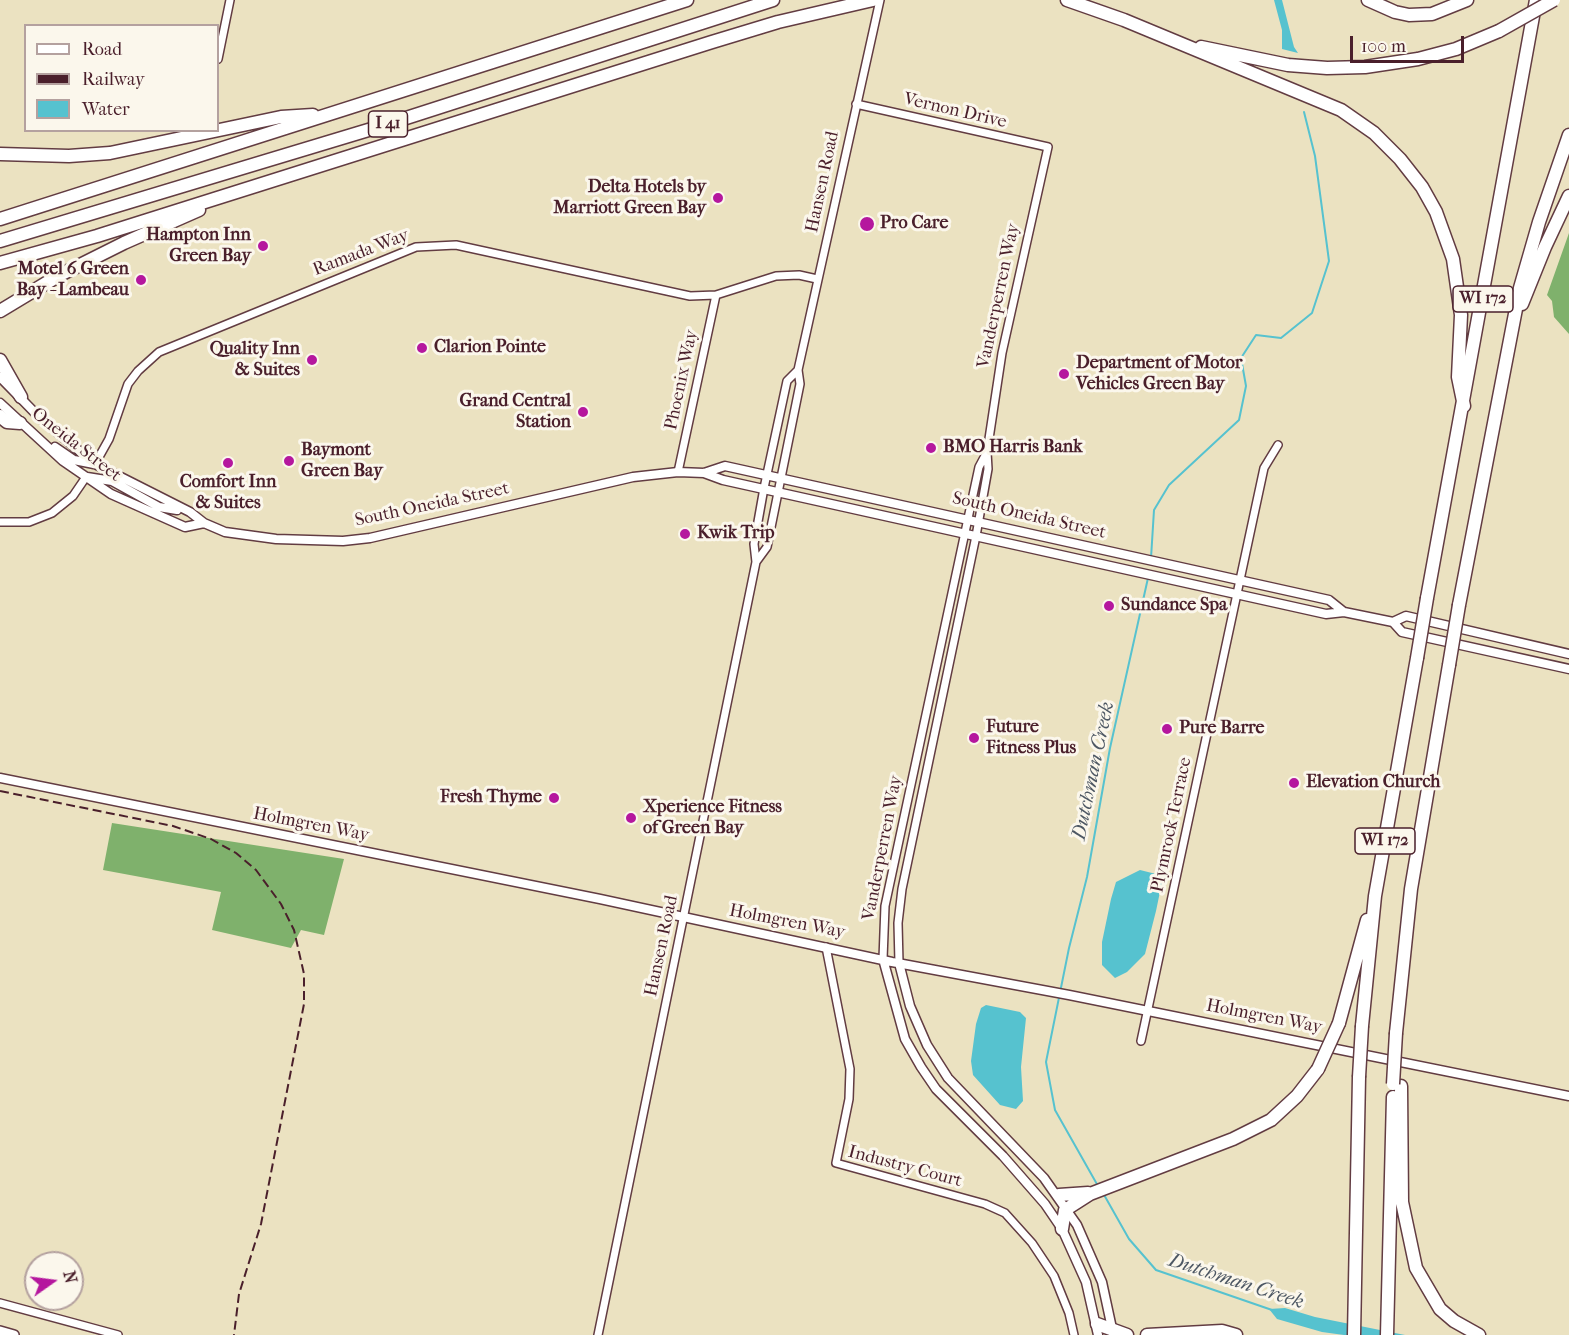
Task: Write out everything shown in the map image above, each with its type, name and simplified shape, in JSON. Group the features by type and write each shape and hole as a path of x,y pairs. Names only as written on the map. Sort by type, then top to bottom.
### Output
{"highway":[{"name":"I 41","path":"0,219 687,0"},
{"name":"I 41","path":"0,242 375,128 773,0"},
{"path":"0,262 313,168 778,22 839,0"},
{"path":"778,22 873,0"},
{"path":"1067,0 1089,6 1341,110 1374,134 1400,159 1422,187 1436,212 1452,259 1461,315 1458,377 1464,406"},
{"path":"1368,0 1395,12 1409,15 1432,14 1467,0"},
{"name":"WI 172","path":"1354,1335 1359,1077 1375,896 1536,0"},
{"path":"1182,44 1217,49 1252,59 1327,68 1418,59 1456,49 1499,31 1554,0"},
{"path":"219,130 281,117 326,115"},
{"path":"0,154 69,156 111,153 210,132"},
{"name":"WI 172","path":"1387,1335 1397,1085 1396,1036 1411,889 1459,605 1520,288 1539,222 1569,135"},
{"path":"0,311 58,276 124,243 212,206 300,177 313,168"},
{"path":"1515,322 1545,247 1569,196"},
{"path":"0,360 21,397"},
{"path":"0,416 7,422 20,423"},
{"path":"1062,1229 1062,1216 1067,1208 1090,1194 1121,1184 1258,1127 1297,1096 1318,1069 1339,1023 1375,896"},
{"path":"1397,1085 1402,1202 1416,1269 1440,1309 1454,1321 1479,1335"},
{"path":"1059,1195 1090,1194"},
{"path":"1097,1330 1127,1335"},
{"path":"1147,1335 1222,1331 1235,1335"}],"main road":[{"path":"0,1331 14,1335"}],"street":[{"path":"219,54 230,0"},
{"name":"Hansen Road","path":"756,562 767,547 800,384 798,370 880,0"},
{"name":"Vernon Drive","path":"856,104 1048,147"},
{"name":"Vanderperren Way","path":"1048,147 1002,353 987,452 988,469 976,536 902,889 898,923 899,963 910,1006 927,1045 948,1078 1059,1195 1067,1208 1096,1264 1113,1333"},
{"name":"Ramada Way","path":"95,464 109,439 128,384 138,371 159,352 416,247 456,245 677,294 716,295 776,276 799,275 817,279"},
{"name":"Phoenix Way","path":"678,472 716,295"},
{"name":"Hansen Road","path":"598,1335 756,562 754,544 764,488 788,381 798,370"},
{"name":"South Oneida Street","path":"0,377 39,417 95,464 225,532 276,539 370,538 633,477 678,472 704,472 725,466 1329,600 1344,612"},
{"name":"Oneida Street","path":"0,403 20,423 86,477 111,494 185,527 204,523"},
{"path":"20,423 37,432 74,460 95,464"},
{"name":"Plymrock Terrace","path":"1141,1041 1264,468 1278,444"},
{"name":"Vanderperren Way","path":"987,452 979,466 885,906 883,959 905,1039 921,1067 936,1089 1046,1204 1062,1229 1080,1265 1097,1330"},
{"name":"South Oneida Street","path":"704,472 723,480 1326,614 1344,612 1393,622 1406,616 1569,654"},
{"path":"0,522 29,522 52,513 73,496 86,477 112,481 159,507 190,512"},
{"name":"South Oneida Street","path":"1393,622 1402,632 1569,669"},
{"name":"Holmgren Way","path":"0,778 600,899 899,963 1069,994 1569,1096"},
{"name":"Industry Court","path":"826,947 850,1069 849,1099 836,1163 985,1204 1005,1213 1032,1243 1054,1276 1069,1313 1074,1335"},
{"path":"0,1303 118,1335"}],"green space":[{"path":"1569,233 1569,334 1554,317 1552,301 1547,295"},
{"path":"112,823 344,859 324,935 301,930 291,948 212,930 221,892 103,870"}],"water":[{"path":"1274,0 1282,0 1294,47 1298,53 1282,49 1282,30"},
{"path":"1140,870 1156,874 1162,882 1156,911 1145,954 1127,972 1115,978 1102,965 1102,942 1111,899 1116,882"},
{"path":"986,1005 1020,1012 1026,1018 1021,1067 1023,1101 1016,1109 1000,1105 973,1075 971,1061 976,1024 981,1008"},
{"path":"1285,1308 1315,1317 1405,1335 1344,1335 1322,1332 1277,1319 1269,1309"}],"waterway":[{"name":"Dutchman Creek","path":"1151,558 1154,510 1169,485 1239,420 1246,386 1241,358 1256,335 1281,338 1312,313 1329,261 1315,156 1304,112"},
{"name":"Dutchman Creek","path":"1098,1186 1055,1110 1046,1062 1069,948 1087,877 1110,748 1148,578"},
{"name":"Dutchman Creek","path":"1103,1193 1129,1239 1156,1270 1272,1310"}],"railway":[{"path":"0,791 173,826 211,839 236,853 256,870 281,904 294,930 304,974 304,1004 261,1224 239,1294 234,1335"}],"place":[{"name":"Delta Hotels by Marriott Green Bay","path":"718,198"},
{"name":"Pro Care","path":"867,224"},
{"name":"Hampton Inn Green Bay","path":"263,246"},
{"name":"Motel 6 Green Bay - Lambeau","path":"141,280"},
{"name":"Clarion Pointe","path":"422,348"},
{"name":"Quality Inn & Suites","path":"312,360"},
{"name":"Department of Motor Vehicles Green Bay","path":"1064,374"},
{"name":"Grand Central Station","path":"583,412"},
{"name":"BMO Harris Bank","path":"931,448"},
{"name":"Baymont Green Bay","path":"289,461"},
{"name":"Comfort Inn & Suites","path":"228,463"},
{"name":"Kwik Trip","path":"685,534"},
{"name":"Sundance Spa","path":"1109,606"},
{"name":"Pure Barre","path":"1167,729"},
{"name":"Future Fitness Plus","path":"974,738"},
{"name":"Elevation Church","path":"1294,783"},
{"name":"Fresh Thyme","path":"554,798"},
{"name":"Xperience Fitness of Green Bay","path":"631,818"}]}
